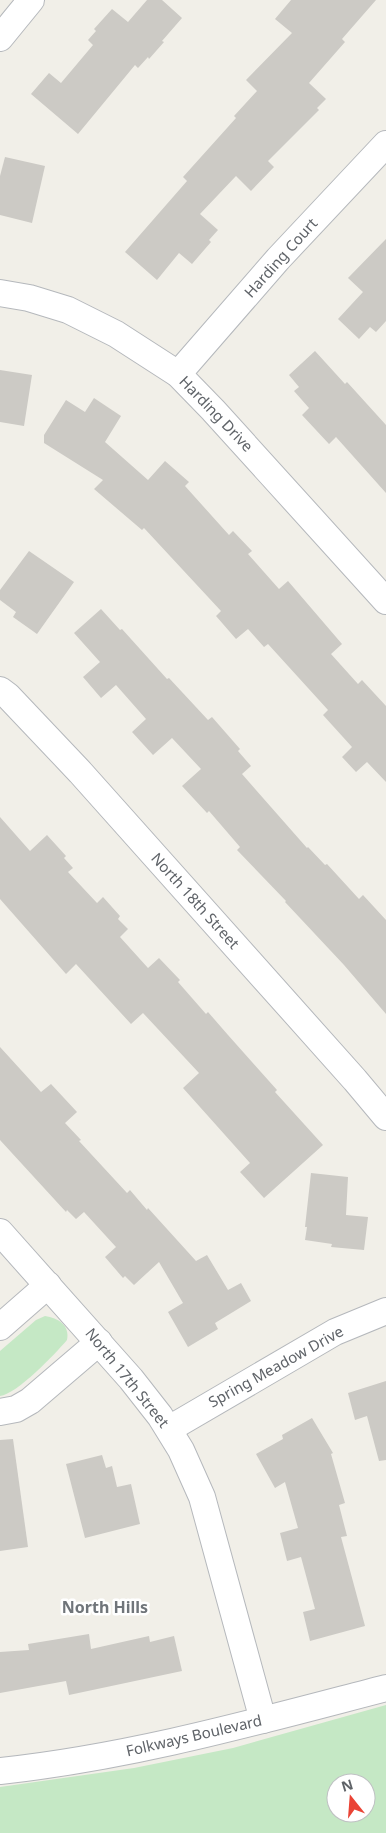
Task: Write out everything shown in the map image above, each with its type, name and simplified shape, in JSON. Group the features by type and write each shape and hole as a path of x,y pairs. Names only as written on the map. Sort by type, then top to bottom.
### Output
{"street":[{"path":"0,38 31,0"},
{"name":"Harding Court","path":"178,374 278,260 386,144"},
{"name":"Harding Drive","path":"0,293 29,298 68,310 116,334 178,374 214,410 386,601"},
{"name":"North 18th Street","path":"0,690 8,696 80,772 386,1117"},
{"name":"North 17th Street","path":"0,1232 131,1379 169,1429 181,1450 202,1497 263,1720"},
{"path":"0,1327 48,1285"},
{"name":"Spring Meadow Drive","path":"169,1429 328,1337 386,1311"},
{"path":"0,1412 16,1410 30,1401 99,1342"},
{"name":"Folkways Boulevard","path":"0,1770 80,1760 145,1748 386,1688"}],"green space":[{"path":"45,1316 54,1318 65,1326 67,1340 26,1381 7,1394 0,1396 0,1351 36,1320"},
{"path":"386,1705 386,1833 0,1833 0,1787 134,1768 233,1748"}],"building":[{"path":"147,0 162,0 182,18 149,59 148,57 138,68 135,65 78,134 31,94 49,73 61,83 93,45 88,40 96,31 94,29 112,9 128,22"},
{"path":"291,0 376,0 342,39 345,42 309,83 326,99 317,108 319,110 268,161 274,167 251,191 236,176 200,214 218,230 209,240 211,242 192,264 179,253 157,280 125,252 187,181 183,177 236,118 234,116 257,91 246,80 292,33 275,19"},
{"path":"5,157 45,166 32,223 0,215 0,176"},
{"path":"386,239 386,321 376,332 370,327 359,339 338,319 363,292 348,278"},
{"path":"315,351 345,384 347,382 386,425 386,493 336,437 329,444 302,415 309,408 294,391 299,387 289,375"},
{"path":"0,370 32,375 24,426 0,422"},
{"path":"94,398 121,416 105,442 148,480 165,461 189,482 185,486 229,535 233,531 252,551 248,554 279,589 288,581 342,644 331,654 358,684 362,680 386,706 386,782 367,762 356,772 342,757 352,747 323,715 328,710 268,644 264,647 248,629 236,639 216,616 221,611 144,528 142,530 94,489 103,480 44,443 44,435 66,400 85,412"},
{"path":"29,551 74,582 37,634 13,617 16,612 0,600 0,590"},
{"path":"101,609 208,720 212,717 240,749 238,751 251,766 242,774 307,848 325,865 327,864 359,899 363,895 386,920 386,1014 286,901 237,850 240,847 209,811 207,813 182,786 201,769 172,738 153,755 132,732 146,719 116,685 101,698 83,677 100,662 74,633"},
{"path":"0,817 30,851 47,835 66,856 64,858 73,868 68,872 97,903 103,897 120,916 118,919 128,929 120,937 148,968 159,958 180,980 178,982 206,1014 208,1012 277,1090 275,1092 323,1145 264,1198 240,1172 250,1163 183,1088 199,1073 143,1013 131,1024 76,964 66,974 0,899"},
{"path":"0,1047 41,1092 51,1084 77,1112 65,1123 127,1193 130,1190 196,1261 207,1255 228,1290 241,1283 251,1301 215,1323 218,1329 188,1347 168,1312 183,1303 159,1262 134,1285 125,1276 123,1278 105,1257 116,1247 84,1212 76,1219 67,1210 66,1212 0,1140"},
{"path":"311,1173 348,1177 346,1215 368,1217 364,1250 331,1247 332,1244 305,1240"},
{"path":"386,1381 386,1460 379,1461 367,1416 355,1420 348,1393"},
{"path":"312,1418 333,1453 331,1454 345,1503 339,1505 347,1536 341,1537 365,1626 310,1641 303,1612 315,1609 301,1557 287,1561 280,1533 298,1528 285,1482 275,1488 256,1454 283,1439 282,1435"},
{"path":"13,1439 28,1547 0,1551 0,1440"},
{"path":"102,1455 106,1468 112,1466 117,1487 131,1484 140,1524 85,1538 66,1464"},
{"path":"89,1634 91,1649 149,1636 150,1642 174,1636 182,1671 69,1695 66,1681 0,1693 0,1652 29,1650 28,1644"}],"district":[{"name":"North Hills","path":"105,1607"}]}
